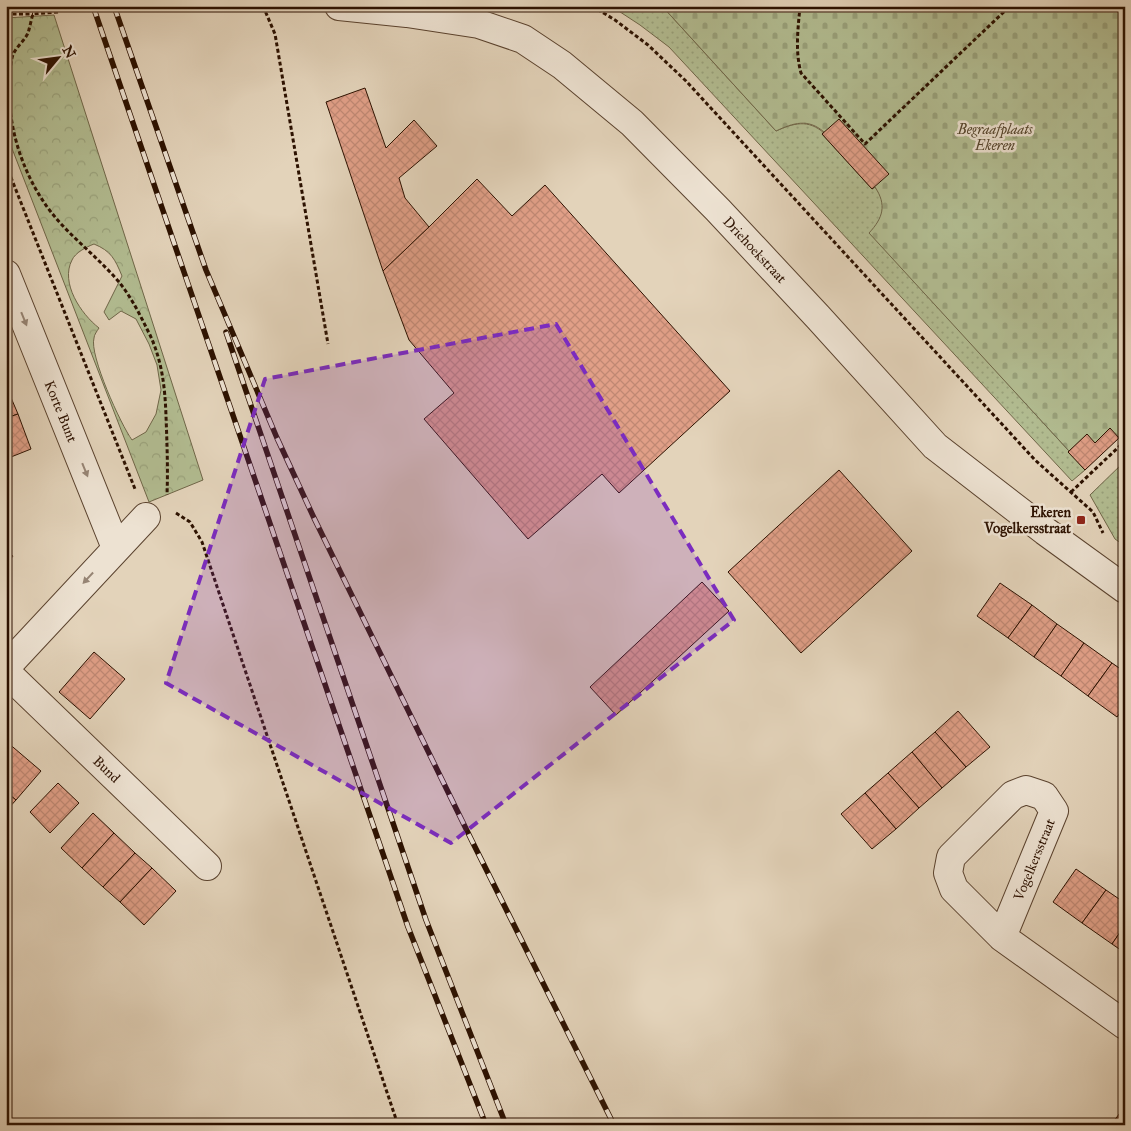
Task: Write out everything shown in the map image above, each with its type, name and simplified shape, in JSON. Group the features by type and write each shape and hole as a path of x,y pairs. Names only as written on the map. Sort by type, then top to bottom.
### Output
{"street":[{"name":"Driehoekstraat","path":"340,6 407,13 479,24 523,39 562,65 632,122 718,210 935,446 1125,589"},
{"name":"Korte Bunt","path":"6,274 116,548"},
{"path":"6,667 116,548 156,514"},
{"name":"Bund","path":"6,672 207,866"},
{"name":"Vogelkersstraat","path":"1002,937 1054,812 1044,796 1026,790 1012,795 951,857 948,873 954,889 1002,937 1125,1025"}],"path":[{"path":"264,6 276,34 328,344"},
{"path":"592,6 615,20 648,45 686,81 1035,460 1093,512 1104,535"},
{"path":"800,6 797,60 801,73 865,144 1010,6"},
{"path":"6,14 58,12"},
{"path":"33,14 28,33 13,55 8,84 16,145 25,167 44,202 62,226 120,283 150,336 160,360 165,385 169,451 156,514"},
{"path":"6,45 13,55"},
{"path":"6,165 156,514"},
{"path":"1071,492 1125,441"},
{"path":"156,514 175,513 190,522 202,542 398,1125"}],"highlighted area":[{"path":"556,324 734,620 451,843 166,683 265,379"}],"green space":[{"path":"611,6 662,6 776,131 795,124 807,124 824,133 872,189 875,187 882,200 881,217 870,233 1085,470 1072,481 669,47"},
{"name":"Begraafplaats Ekeren","path":"662,6 1125,6 1125,430 1085,470 869,233 878,222 882,211 881,200 875,187 872,189 822,134 824,132 818,128 806,123 800,123 776,131"},
{"path":"54,15 203,480 149,502 6,133 6,18","holes":["94,244 112,256 122,276 104,312 109,320 121,311 136,319 157,365 161,390 156,414 146,432 132,440 114,406 96,359 94,338 99,328 79,306 74,297 69,278 72,260 84,249"]},
{"path":"1125,461 1125,546 1115,539 1090,495"}],"building":[{"path":"365,88 386,148 414,120 437,146 399,178 405,198 429,227 383,271 326,102"},
{"path":"839,119 889,174 872,189 822,134"},
{"path":"477,179 512,216 545,185 730,391 619,493 602,474 528,539 424,419 454,393 409,340 383,271"},
{"path":"6,386 18,414 6,418"},
{"path":"18,414 31,449 6,459 6,418"},
{"path":"1110,428 1119,438 1085,470 1068,452 1087,434 1095,443"},
{"path":"839,470 912,551 801,653 728,572"},
{"path":"6,550 13,556 6,565"},
{"path":"702,582 729,611 616,715 590,687"},
{"path":"1000,583 1032,605 1008,638 977,616"},
{"path":"1032,605 1057,624 1034,657 1008,638"},
{"path":"1057,624 1084,643 1061,676 1034,657"},
{"path":"1084,643 1112,663 1088,696 1061,676"},
{"path":"94,652 125,679 90,719 59,692"},
{"path":"1112,663 1125,672 1125,706 1117,717 1088,696"},
{"path":"958,711 990,747 966,767 935,732"},
{"path":"935,732 966,767 942,788 912,752"},
{"path":"7,742 41,771 16,800 6,792"},
{"path":"912,752 942,788 919,808 888,773"},
{"path":"888,773 919,808 896,829 865,793"},
{"path":"58,783 79,803 50,833 30,812"},
{"path":"6,792 16,800 6,811"},
{"path":"865,793 896,829 872,849 841,814"},
{"path":"93,813 114,833 82,868 61,848"},
{"path":"114,833 135,853 103,887 82,868"},
{"path":"135,853 152,868 120,902 103,887"},
{"path":"152,868 176,891 144,925 120,902"},
{"path":"1076,869 1106,890 1082,923 1053,902"},
{"path":"1106,890 1125,903 1125,925 1112,944 1082,923"},
{"path":"1125,925 1125,953 1112,944"},
{"path":"1125,1106 1125,1125 1111,1125"}],"railway":[{"path":"93,6 408,927 486,1125"},
{"path":"114,6 206,270 277,438 314,518 472,841 614,1125"},
{"path":"226,332 426,920 506,1125"}],"place":[{"name":"Ekeren Vogelkersstraat","path":"1081,520"}]}
